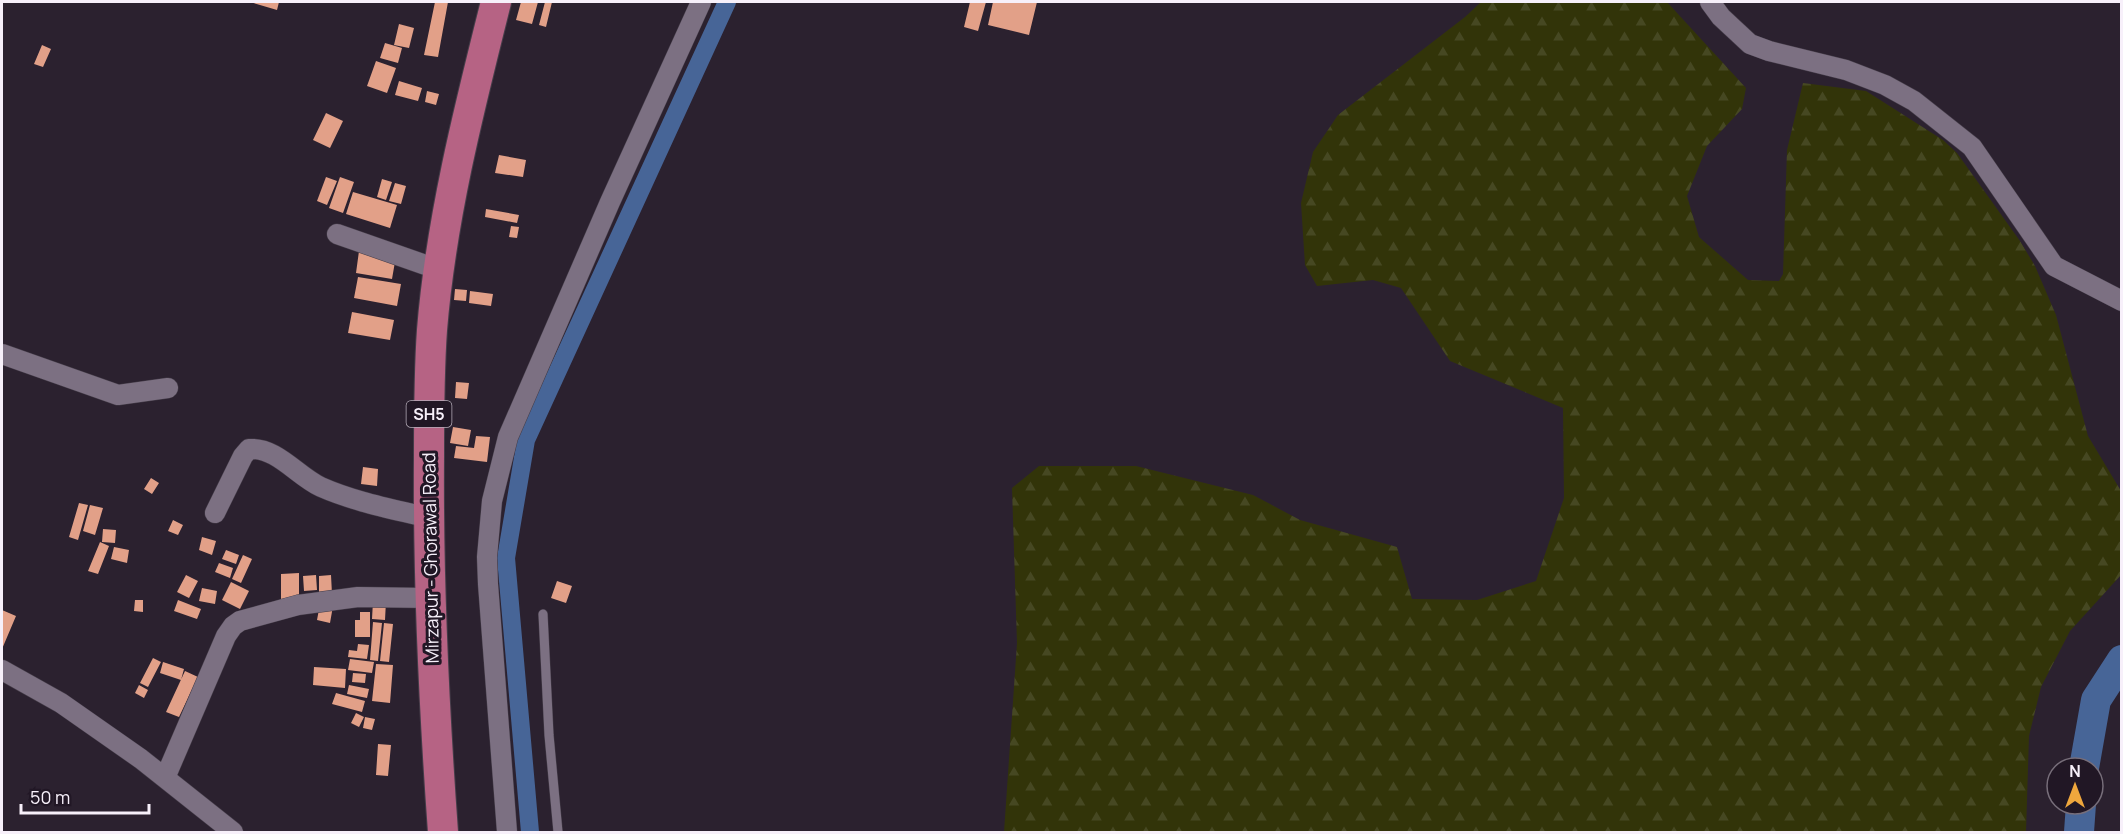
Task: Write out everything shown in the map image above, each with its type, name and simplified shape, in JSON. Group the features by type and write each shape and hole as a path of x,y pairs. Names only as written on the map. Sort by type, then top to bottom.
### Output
{"main road":[{"name":"Mirzapur - Ghorawal Road","path":"445,831 430,598 432,330 462,146 496,2"}],"street":[{"path":"507,832 488,584 487,557 492,501 508,437 700,2"},
{"path":"1710,2 1750,44 1846,70 1914,101 1972,147 2054,266 2121,301"},
{"path":"337,234 440,270"},
{"path":"2,354 118,396 168,388"},
{"path":"215,513 243,456 249,449 258,448 270,452 321,487 352,498 429,518"},
{"path":"165,778 210,669 233,626 240,621 298,605 358,597 430,598"},
{"path":"2,670 61,703 141,759 233,832"}],"lane":[{"path":"543,614 549,735 558,832"}],"green space":[{"path":"1481,2 1667,2 1746,88 1742,109 1707,146 1687,196 1699,237 1748,280 1779,281 1783,274 1787,150 1803,83 1866,91 1943,140 1957,153 2020,241 2035,266 2056,315 2088,436 2121,491 2121,575 2070,631 2041,687 2029,736 2026,832 1004,832 1017,643 1012,488 1039,466 1136,466 1253,495 1300,520 1397,547 1412,599 1477,600 1536,581 1564,498 1563,408 1450,361 1401,288 1373,280 1317,286 1305,265 1301,203 1313,152 1338,115 1465,17"}],"building":[{"path":"250,2 279,2 277,10"},
{"path":"435,2 448,2 438,57 424,55"},
{"path":"521,2 538,2 532,24 516,20"},
{"path":"545,2 552,2 546,27 539,25"},
{"path":"970,2 986,2 978,31 964,27"},
{"path":"993,2 1037,2 1029,35 988,25"},
{"path":"399,24 414,28 409,48 394,45"},
{"path":"385,43 402,48 398,63 380,58"},
{"path":"42,45 51,49 43,67 34,64"},
{"path":"376,61 396,68 387,93 367,86"},
{"path":"399,81 422,88 418,101 395,95"},
{"path":"427,91 439,94 436,105 425,102"},
{"path":"326,113 343,121 330,148 313,140"},
{"path":"499,155 526,160 523,177 495,173"},
{"path":"326,177 337,181 327,205 317,201"},
{"path":"340,177 354,182 343,213 329,208"},
{"path":"382,179 392,182 386,200 377,197"},
{"path":"395,183 406,186 401,204 389,201"},
{"path":"353,192 397,205 390,228 346,214"},
{"path":"486,209 519,215 517,223 485,217"},
{"path":"511,226 519,227 517,238 509,237"},
{"path":"359,251 396,256 392,279 356,273"},
{"path":"358,277 401,284 397,306 354,298"},
{"path":"455,289 467,290 466,301 454,300"},
{"path":"470,291 493,294 491,306 469,303"},
{"path":"352,312 394,320 390,340 348,333"},
{"path":"456,382 469,383 467,399 455,398"},
{"path":"453,427 471,430 468,446 450,443"},
{"path":"476,436 490,437 487,462 454,458 456,446 474,448"},
{"path":"363,467 378,469 377,486 361,484"},
{"path":"151,478 159,483 152,494 144,489"},
{"path":"79,503 88,505 78,540 69,537"},
{"path":"90,505 103,508 95,535 83,531"},
{"path":"173,520 183,525 178,535 168,531"},
{"path":"103,529 116,530 115,543 102,542"},
{"path":"202,537 216,541 212,555 199,550"},
{"path":"100,542 109,546 98,574 88,571"},
{"path":"114,547 129,550 127,563 111,559"},
{"path":"226,550 239,555 236,564 222,559"},
{"path":"243,555 252,559 241,583 232,579"},
{"path":"219,563 233,568 230,578 215,572"},
{"path":"299,573 299,599 281,600 281,574"},
{"path":"186,575 198,581 189,598 177,592"},
{"path":"316,575 317,590 304,591 303,576"},
{"path":"331,575 332,594 319,594 319,576"},
{"path":"557,581 572,586 566,603 551,598"},
{"path":"231,582 249,591 240,609 222,600"},
{"path":"202,588 217,591 215,604 199,601"},
{"path":"135,600 143,600 143,612 134,611"},
{"path":"178,600 201,609 197,619 174,611"},
{"path":"373,601 386,601 385,620 372,619"},
{"path":"320,604 333,606 330,623 317,620"},
{"path":"2,610 16,616 2,649"},
{"path":"360,612 370,612 370,637 355,637 355,620 360,620"},
{"path":"373,622 382,623 378,661 370,660"},
{"path":"384,623 393,624 389,662 380,661"},
{"path":"358,644 369,645 367,659 348,657 349,650 357,651"},
{"path":"153,658 161,662 148,687 140,683"},
{"path":"350,659 374,662 372,673 348,670"},
{"path":"163,662 184,669 181,680 160,673"},
{"path":"376,664 393,665 390,703 372,701"},
{"path":"314,667 346,669 345,688 313,685"},
{"path":"185,671 198,677 179,717 166,712"},
{"path":"353,673 366,674 365,683 352,682"},
{"path":"139,685 148,690 144,698 135,693"},
{"path":"349,685 369,689 367,698 347,694"},
{"path":"336,693 365,701 362,712 332,704"},
{"path":"356,713 364,717 359,727 351,723"},
{"path":"365,717 375,719 372,730 363,728"},
{"path":"378,744 391,745 388,776 376,775"}],"waterway":[{"path":"530,832 506,558 526,440 727,2"},
{"path":"2086,756 2096,700 2122,660"},
{"path":"2079,832 2080,816"}]}
